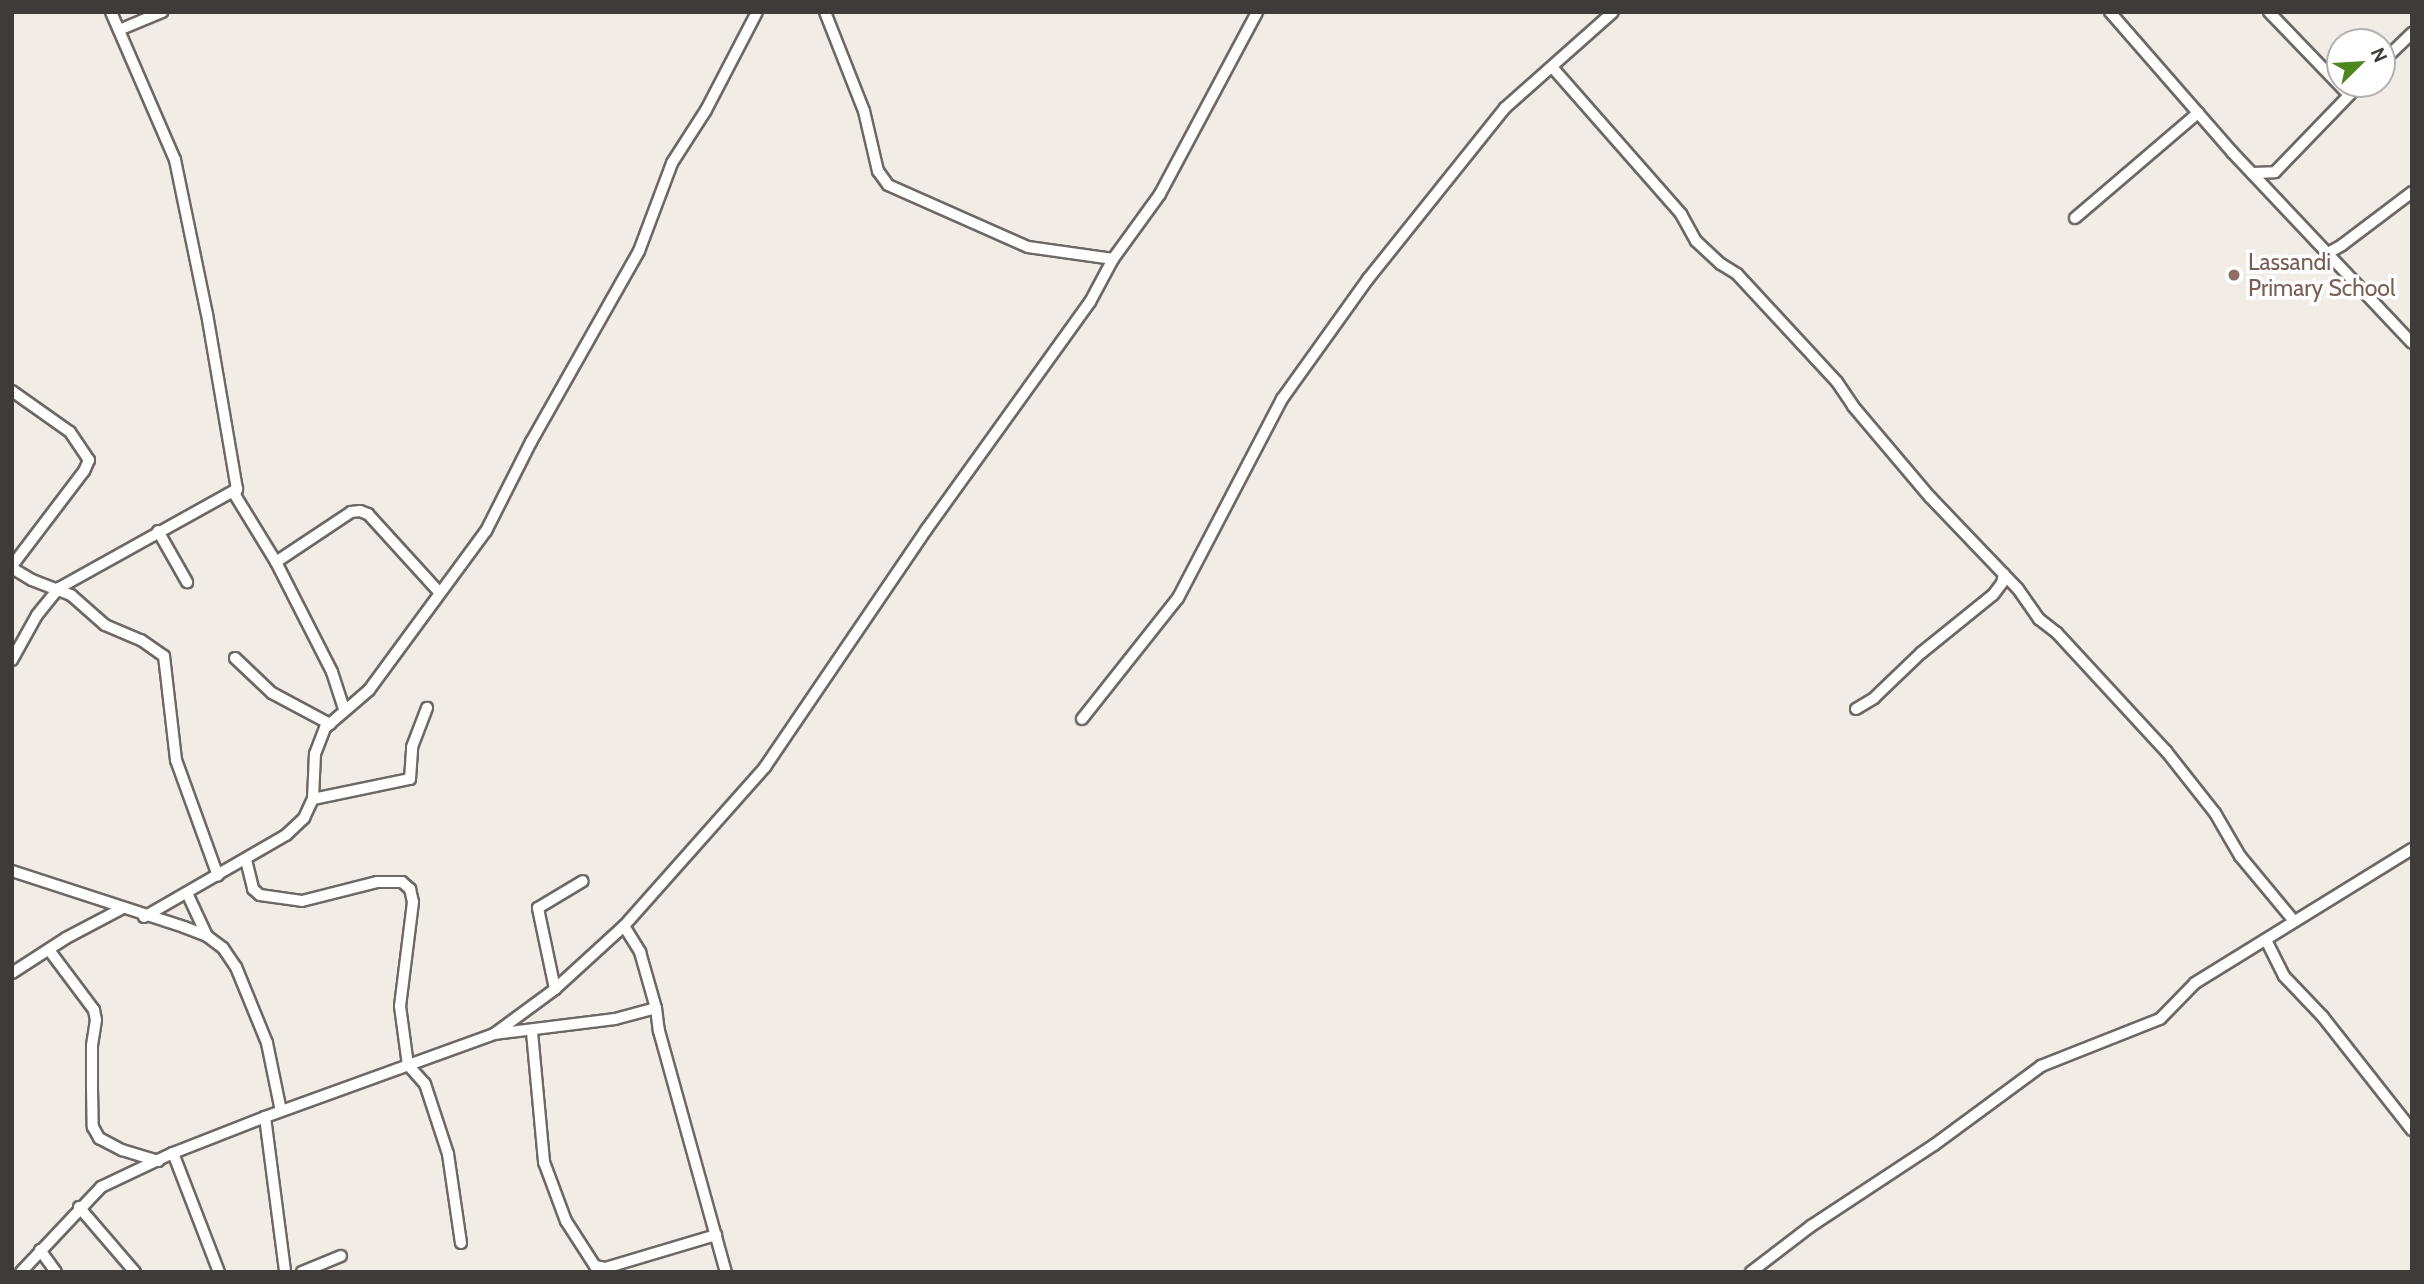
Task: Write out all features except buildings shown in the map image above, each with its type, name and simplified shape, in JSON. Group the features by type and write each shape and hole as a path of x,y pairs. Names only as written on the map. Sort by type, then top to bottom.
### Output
{"street":[{"path":"111,12 175,160 207,314 236,495 275,562 332,671 344,710"},
{"path":"119,30 162,12"},
{"path":"144,917 246,860 286,835 304,818 313,799 315,754 330,724 369,690 486,531 531,442 639,251 672,163 706,110 757,12"},
{"path":"825,12 864,111 878,171 888,185 1028,247 1113,259"},
{"path":"21,1272 79,1207 101,1187 173,1153 265,1117 494,1034 555,989 624,926 765,766 926,530 1090,302 1113,259 1160,194 1257,12"},
{"path":"1082,719 1178,598 1276,410 1368,279 1505,108 1613,12"},
{"path":"2110,12 2252,173 2412,343"},
{"path":"2269,12 2326,71"},
{"path":"2396,48 2412,33"},
{"path":"1552,66 1681,215 1696,241 1721,264 1737,274 1837,382 1853,406 1930,497 2004,574 2039,619 2057,633 2166,751 2216,813 2240,856 2294,921"},
{"path":"2252,173 2275,172 2346,98"},
{"path":"2075,218 2198,113"},
{"path":"2275,172 2278,201"},
{"path":"2326,254 2412,192"},
{"path":"12,391 70,432 89,460 63,501 12,567 44,585 59,588 71,595 105,625 141,640 164,656 176,760 218,876"},
{"path":"12,660 37,615 59,588 237,489"},
{"path":"275,562 351,512 360,511 368,514 439,592"},
{"path":"158,531 187,582"},
{"path":"1856,709 1874,698 1921,653 1993,595 2002,583 2004,574"},
{"path":"235,658 272,693 330,724"},
{"path":"313,799 410,779 412,747 427,708"},
{"path":"1751,1272 1811,1226 1934,1145 2041,1066 2160,1019 2195,983 2412,849"},
{"path":"246,860 253,889 260,895 302,901 377,882 402,882 407,885 413,902 401,1006 408,1065 425,1084 448,1154 461,1243"},
{"path":"12,872 207,936 223,948 236,967 267,1043 281,1111"},
{"path":"555,989 538,908 583,881"},
{"path":"187,893 207,936"},
{"path":"12,973 121,909"},
{"path":"624,926 640,952 656,1008 662,1043 726,1272"},
{"path":"2266,940 2284,976 2323,1017 2412,1130"},
{"path":"48,950 94,1010 93,1127 99,1138 122,1150 158,1161"},
{"path":"494,1034 532,1032 615,1019 656,1008"},
{"path":"532,1032 544,1162 566,1221 595,1266 606,1268 716,1235"},
{"path":"265,1117 283,1266 274,1272"},
{"path":"173,1153 219,1272"},
{"path":"79,1207 135,1272"},
{"path":"40,1250 56,1272"},
{"path":"302,1272 341,1256"}],"place":[{"name":"Lassandi Primary School","path":"2234,275"}]}
